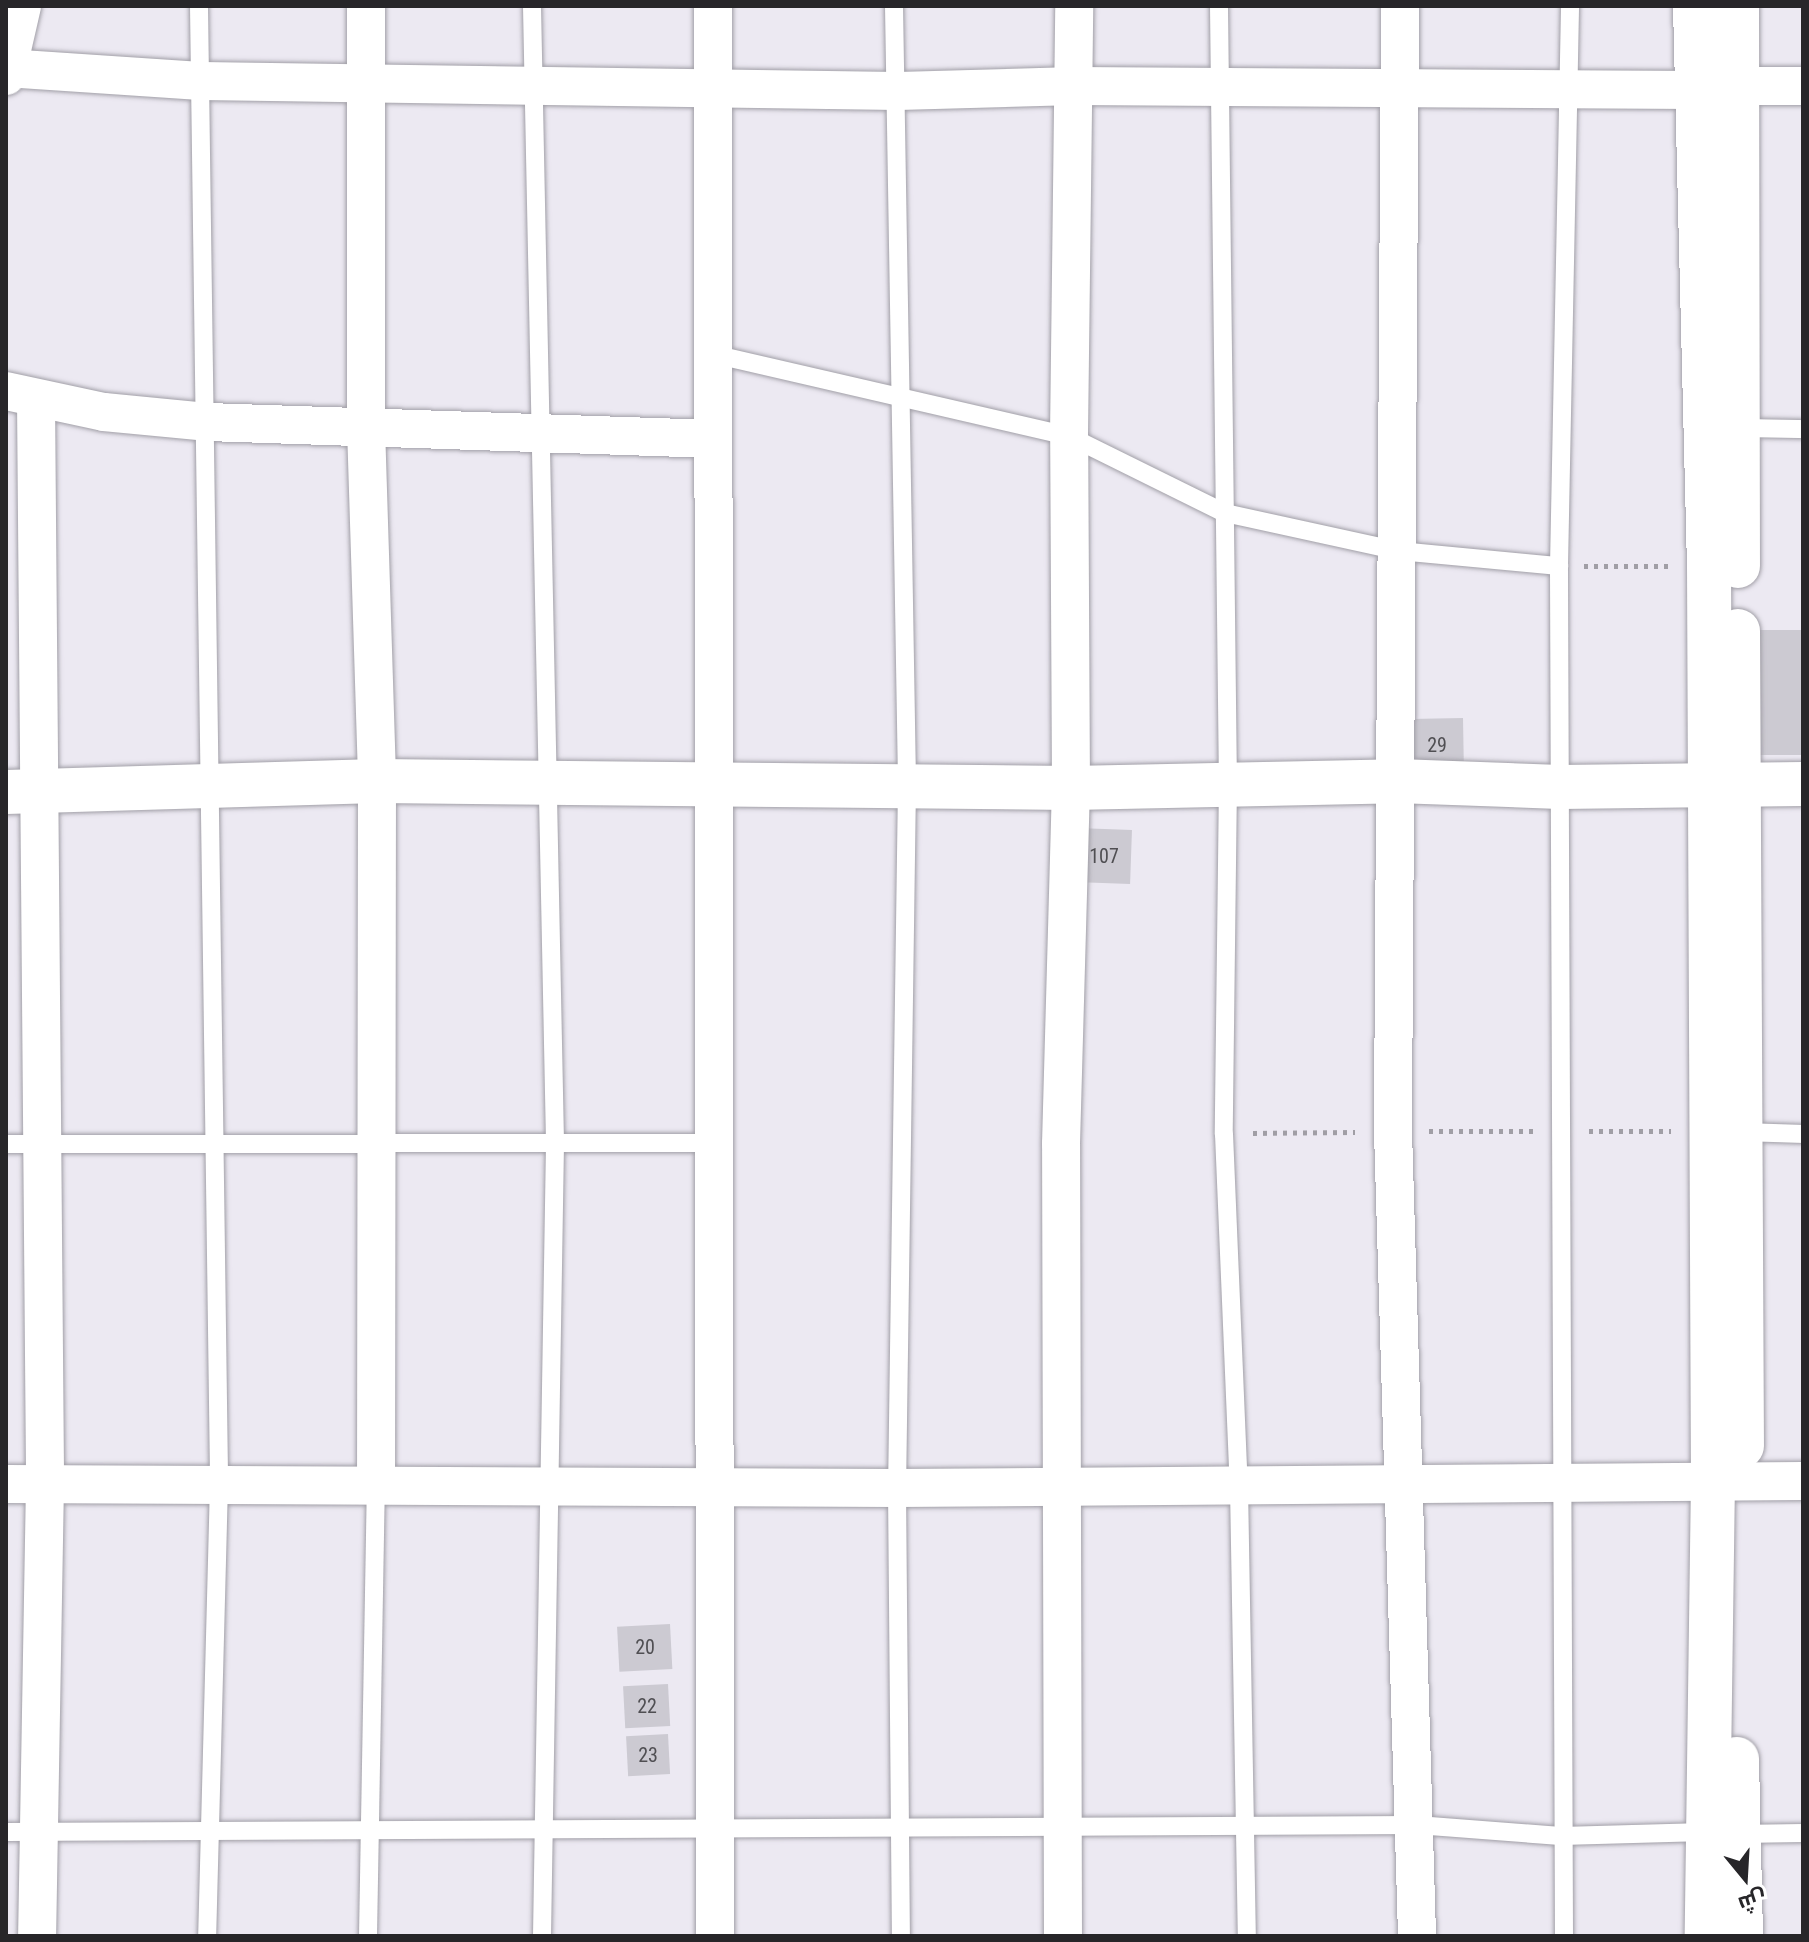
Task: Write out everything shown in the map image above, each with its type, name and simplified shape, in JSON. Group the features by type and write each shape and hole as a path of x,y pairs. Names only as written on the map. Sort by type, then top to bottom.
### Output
{"street":[{"path":"22,6 7,71 201,81 713,84 898,91 1075,86 1803,86"},
{"path":"366,6 366,427 377,781 373,1142 376,1483"},
{"path":"713,6 715,1936"},
{"path":"1063,1936 1061,1144 1071,788 1069,436 1074,6"},
{"path":"1400,6 1397,88 1399,551 1393,1131 1417,1825 1417,1936"},
{"path":"1695,6 1716,88 1738,428 1722,783 1727,1480 1721,1833 1707,1936"},
{"path":"1727,1480 1744,1132 1709,566 1716,88 1737,6"},
{"path":"37,1936 23,1832 45,1483 44,1144 22,791 21,395 104,412 207,422 713,439"},
{"path":"22,791 210,790 377,781 1071,788 1228,782 1397,781 1560,787 1803,784"},
{"path":"6,1484 376,1483 897,1488 1803,1481"},
{"path":"1721,1833 1741,1936"}],"lane":[{"path":"199,6 219,1484 206,1831 207,1936"},
{"path":"532,6 555,1144 552,1487 542,1936"},
{"path":"894,6 898,91 897,392 907,785 897,1488 901,1936"},
{"path":"1219,6 1228,782 1224,1134 1239,1487 1247,1936"},
{"path":"1564,1936 1561,1836 1563,1485 1559,566 1570,6"},
{"path":"713,354 897,392 1069,436 1225,513 1399,551 1559,566"},
{"path":"1738,428 1803,429"},
{"path":"1744,1132 1803,1134"},
{"path":"6,1144 714,1143"},
{"path":"368,1936 376,1483"},
{"path":"23,1832 1417,1825 1561,1836 1803,1833"}],"path":[{"path":"1559,566 1709,566"}],"building":[{"path":"1756,630 1803,630 1803,755 1756,755"},
{"path":"1463,718 1464,770 1411,771 1410,719"},
{"path":"1077,828 1132,830 1130,884 1075,882"},
{"path":"670,1624 672,1669 619,1672 617,1627"},
{"path":"668,1684 670,1726 625,1728 623,1686"},
{"path":"668,1734 670,1774 628,1776 626,1736"}]}
